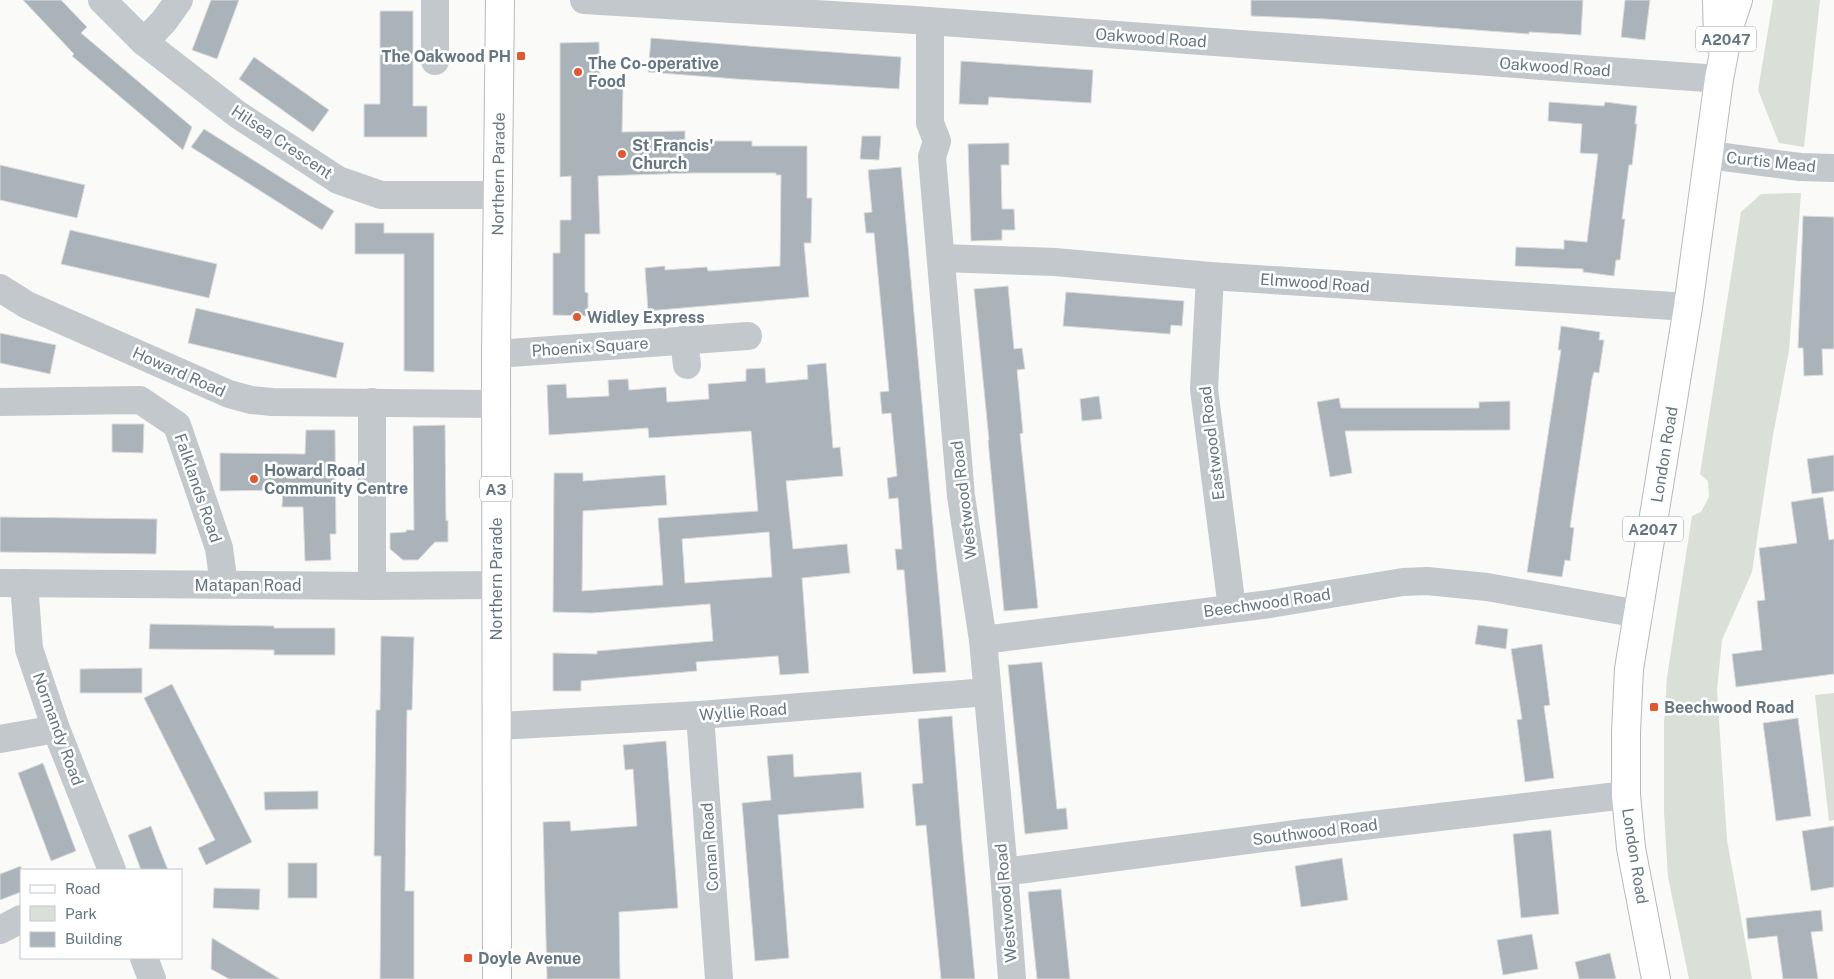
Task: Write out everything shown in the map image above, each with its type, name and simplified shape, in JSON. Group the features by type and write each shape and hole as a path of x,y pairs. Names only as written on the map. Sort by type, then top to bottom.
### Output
{"main road":[{"name":"Northern Parade","path":"497,979 496,354 500,0"},
{"name":"London Road","path":"1717,0 1719,79"},
{"name":"London Road","path":"1656,979 1631,848 1626,795 1629,669 1688,307 1719,79 1728,27 1738,0"}],"street":[{"name":"Hilsea Crescent","path":"102,0 144,42 237,114 338,180 381,194 498,196"},
{"path":"144,42 164,21 179,0"},
{"path":"435,61 436,0"},
{"name":"Oakwood Road","path":"584,0 714,4 930,22 1719,79"},
{"name":"Westwood Road","path":"930,22 930,124 937,141 932,157 961,496 983,640 1012,979"},
{"name":"Curtis Mead","path":"1709,155 1800,167 1834,168"},
{"name":"Elmwood Road","path":"942,258 1055,262 1210,276 1688,307"},
{"name":"Eastwood Road","path":"1210,276 1204,389 1232,608"},
{"name":"Howard Road","path":"0,288 28,305 228,394 251,400 272,402 496,404"},
{"name":"Phoenix Square","path":"496,354 685,353 748,336"},
{"name":"Falklands Road","path":"0,402 140,400 177,425 218,548 224,586"},
{"path":"372,402 372,586"},
{"name":"Beechwood Road","path":"983,640 1232,608 1404,582 1427,581 1487,587 1639,614"},
{"name":"Matapan Road","path":"12,583 224,586 496,585"},
{"name":"Normandy Road","path":"12,583 29,650 56,729 112,869"},
{"name":"Wyllie Road","path":"498,726 700,715 987,692"},
{"name":"Conan Road","path":"700,715 719,979"},
{"path":"0,739 56,729"},
{"name":"Southwood Road","path":"1004,872 1268,837 1626,795"},
{"path":"0,930 20,919"},
{"path":"144,959 152,979"}],"green space":[{"path":"1773,0 1820,0 1804,147 1779,143 1758,90"},
{"path":"1801,193 1789,351 1773,435 1752,572 1722,640 1717,690 1727,840 1752,979 1689,979 1668,877 1664,812 1664,722 1667,677 1692,516 1701,512 1709,497 1708,481 1700,474 1741,212 1761,194"},
{"path":"1834,693 1834,820 1829,821 1815,695"}],"building":[{"path":"23,0 61,0 87,27 81,33 192,127 183,150 72,56 74,54"},
{"path":"211,0 239,0 217,59 192,50"},
{"path":"1251,0 1583,0 1581,35 1529,32 1529,34 1326,19 1251,16"},
{"path":"1625,0 1650,0 1645,40 1621,37"},
{"path":"380,11 413,11 413,106 427,106 427,137 364,137 364,104 380,104"},
{"path":"651,38 901,57 899,89 648,72"},
{"path":"599,42 600,86 623,86 622,132 685,131 685,141 752,141 752,146 807,146 807,198 812,198 811,243 804,243 809,297 648,311 645,268 665,266 665,270 707,267 708,271 780,266 781,175 776,175 776,173 693,173 598,176 600,234 585,234 585,292 588,293 588,316 553,315 553,253 560,253 560,220 571,220 571,176 560,177 560,43"},
{"path":"254,57 329,110 313,132 239,79"},
{"path":"961,61 1093,70 1091,103 989,97 988,105 959,104"},
{"path":"1549,102 1604,106 1605,102 1637,106 1635,124 1637,124 1632,165 1629,165 1622,219 1625,219 1620,260 1616,260 1614,276 1583,272 1583,269 1515,266 1516,247 1564,249 1564,240 1587,242 1598,154 1580,153 1582,124 1548,121"},
{"path":"204,129 334,211 322,230 191,147"},
{"path":"862,136 881,136 879,160 860,159"},
{"path":"1009,143 1009,165 1001,165 1002,209 1014,209 1015,230 1002,230 1002,240 971,241 968,144"},
{"path":"0,165 85,185 77,218 0,200"},
{"path":"901,167 946,672 913,674 904,570 897,570 895,549 902,549 898,498 889,499 887,478 897,476 891,413 882,414 880,392 889,391 874,233 866,233 864,213 872,212 868,170"},
{"path":"1803,216 1834,217 1834,349 1822,349 1823,375 1804,376 1803,348 1798,348"},
{"path":"355,223 384,223 384,233 434,233 434,372 404,371 404,254 355,254"},
{"path":"70,230 217,264 209,298 61,264"},
{"path":"1008,286 1014,349 1022,348 1025,369 1017,370 1023,433 1020,434 1038,608 1004,611 974,289"},
{"path":"1066,292 1184,301 1182,326 1171,325 1170,334 1063,326"},
{"path":"196,308 344,343 336,378 188,343"},
{"path":"1561,326 1600,332 1599,340 1604,340 1599,373 1594,372 1592,379 1570,527 1574,528 1570,561 1565,560 1562,577 1527,572 1561,350 1558,350"},
{"path":"0,333 56,345 50,374 0,363"},
{"path":"826,363 833,448 840,447 843,476 786,481 793,549 847,544 850,573 802,578 809,673 780,675 778,656 696,662 697,671 581,681 581,691 553,691 553,653 597,654 597,651 713,641 710,604 592,613 553,612 554,473 583,473 583,481 665,475 667,505 583,511 582,591 663,585 658,518 758,511 751,431 649,438 648,428 549,435 547,385 566,384 567,398 609,396 608,380 628,379 629,390 666,387 667,402 709,399 708,384 746,381 746,369 765,368 766,383 808,379 807,365","holes":["769,532 772,577 685,583 682,539"]},
{"path":"1099,396 1102,419 1082,421 1080,399"},
{"path":"1339,398 1341,408 1479,408 1479,402 1510,401 1510,430 1345,431 1352,473 1330,477 1317,402"},
{"path":"112,424 144,424 143,453 112,452"},
{"path":"445,425 448,542 435,542 418,560 403,560 390,549 390,533 414,530 413,426"},
{"path":"306,430 335,430 336,534 330,534 331,560 305,561 303,507 282,507 283,490 220,491 220,453 305,454"},
{"path":"1834,455 1834,491 1812,494 1807,459"},
{"path":"1823,497 1829,540 1834,539 1834,674 1736,687 1732,654 1762,650 1757,601 1765,600 1759,548 1797,543 1791,502"},
{"path":"0,517 157,519 156,554 0,552"},
{"path":"150,624 335,628 335,655 274,655 274,650 149,649"},
{"path":"1478,625 1508,629 1506,649 1475,644"},
{"path":"381,636 414,637 412,710 407,710 405,891 414,891 414,979 380,979 381,856 374,856 376,710 380,710"},
{"path":"1542,644 1550,705 1544,706 1554,778 1525,782 1517,720 1522,719 1511,649"},
{"path":"1042,662 1057,809 1066,808 1068,829 1025,834 1008,665"},
{"path":"142,668 142,693 80,693 80,669"},
{"path":"172,684 252,842 206,865 198,848 215,840 144,698"},
{"path":"952,716 975,979 941,979 926,825 916,826 912,784 923,783 918,719"},
{"path":"1798,718 1811,816 1776,821 1763,723"},
{"path":"666,741 678,908 619,912 620,979 547,979 543,822 570,821 571,831 637,826 633,769 625,770 623,745"},
{"path":"793,754 794,777 861,772 864,808 778,815 789,958 755,961 742,803 771,800 767,756"},
{"path":"43,763 76,851 51,861 18,773"},
{"path":"318,791 318,809 265,810 264,792"},
{"path":"151,826 168,869 141,869 128,835"},
{"path":"1834,826 1834,887 1811,891 1802,831"},
{"path":"1551,830 1559,914 1521,918 1513,834"},
{"path":"1342,858 1348,900 1301,907 1295,866"},
{"path":"288,863 317,863 317,898 288,898"},
{"path":"21,866 20,892 0,900 0,874"},
{"path":"214,888 260,889 259,910 213,908"},
{"path":"1061,889 1070,979 1037,979 1028,892"},
{"path":"1821,910 1823,931 1811,932 1818,979 1783,979 1777,936 1748,939 1746,918"},
{"path":"1532,934 1538,969 1503,975 1497,940"},
{"path":"212,938 280,979 229,979 211,969"},
{"path":"1610,953 1616,979 1579,979 1575,962"}],"place":[{"name":"The Oakwood PH","path":"521,56"},
{"name":"The Co-operative Food","path":"578,72"},
{"name":"St Francis' Church","path":"622,154"},
{"name":"Widley Express","path":"577,317"},
{"name":"Howard Road Community Centre","path":"254,479"},
{"name":"Beechwood Road","path":"1654,707"},
{"name":"Doyle Avenue","path":"468,958"}]}
